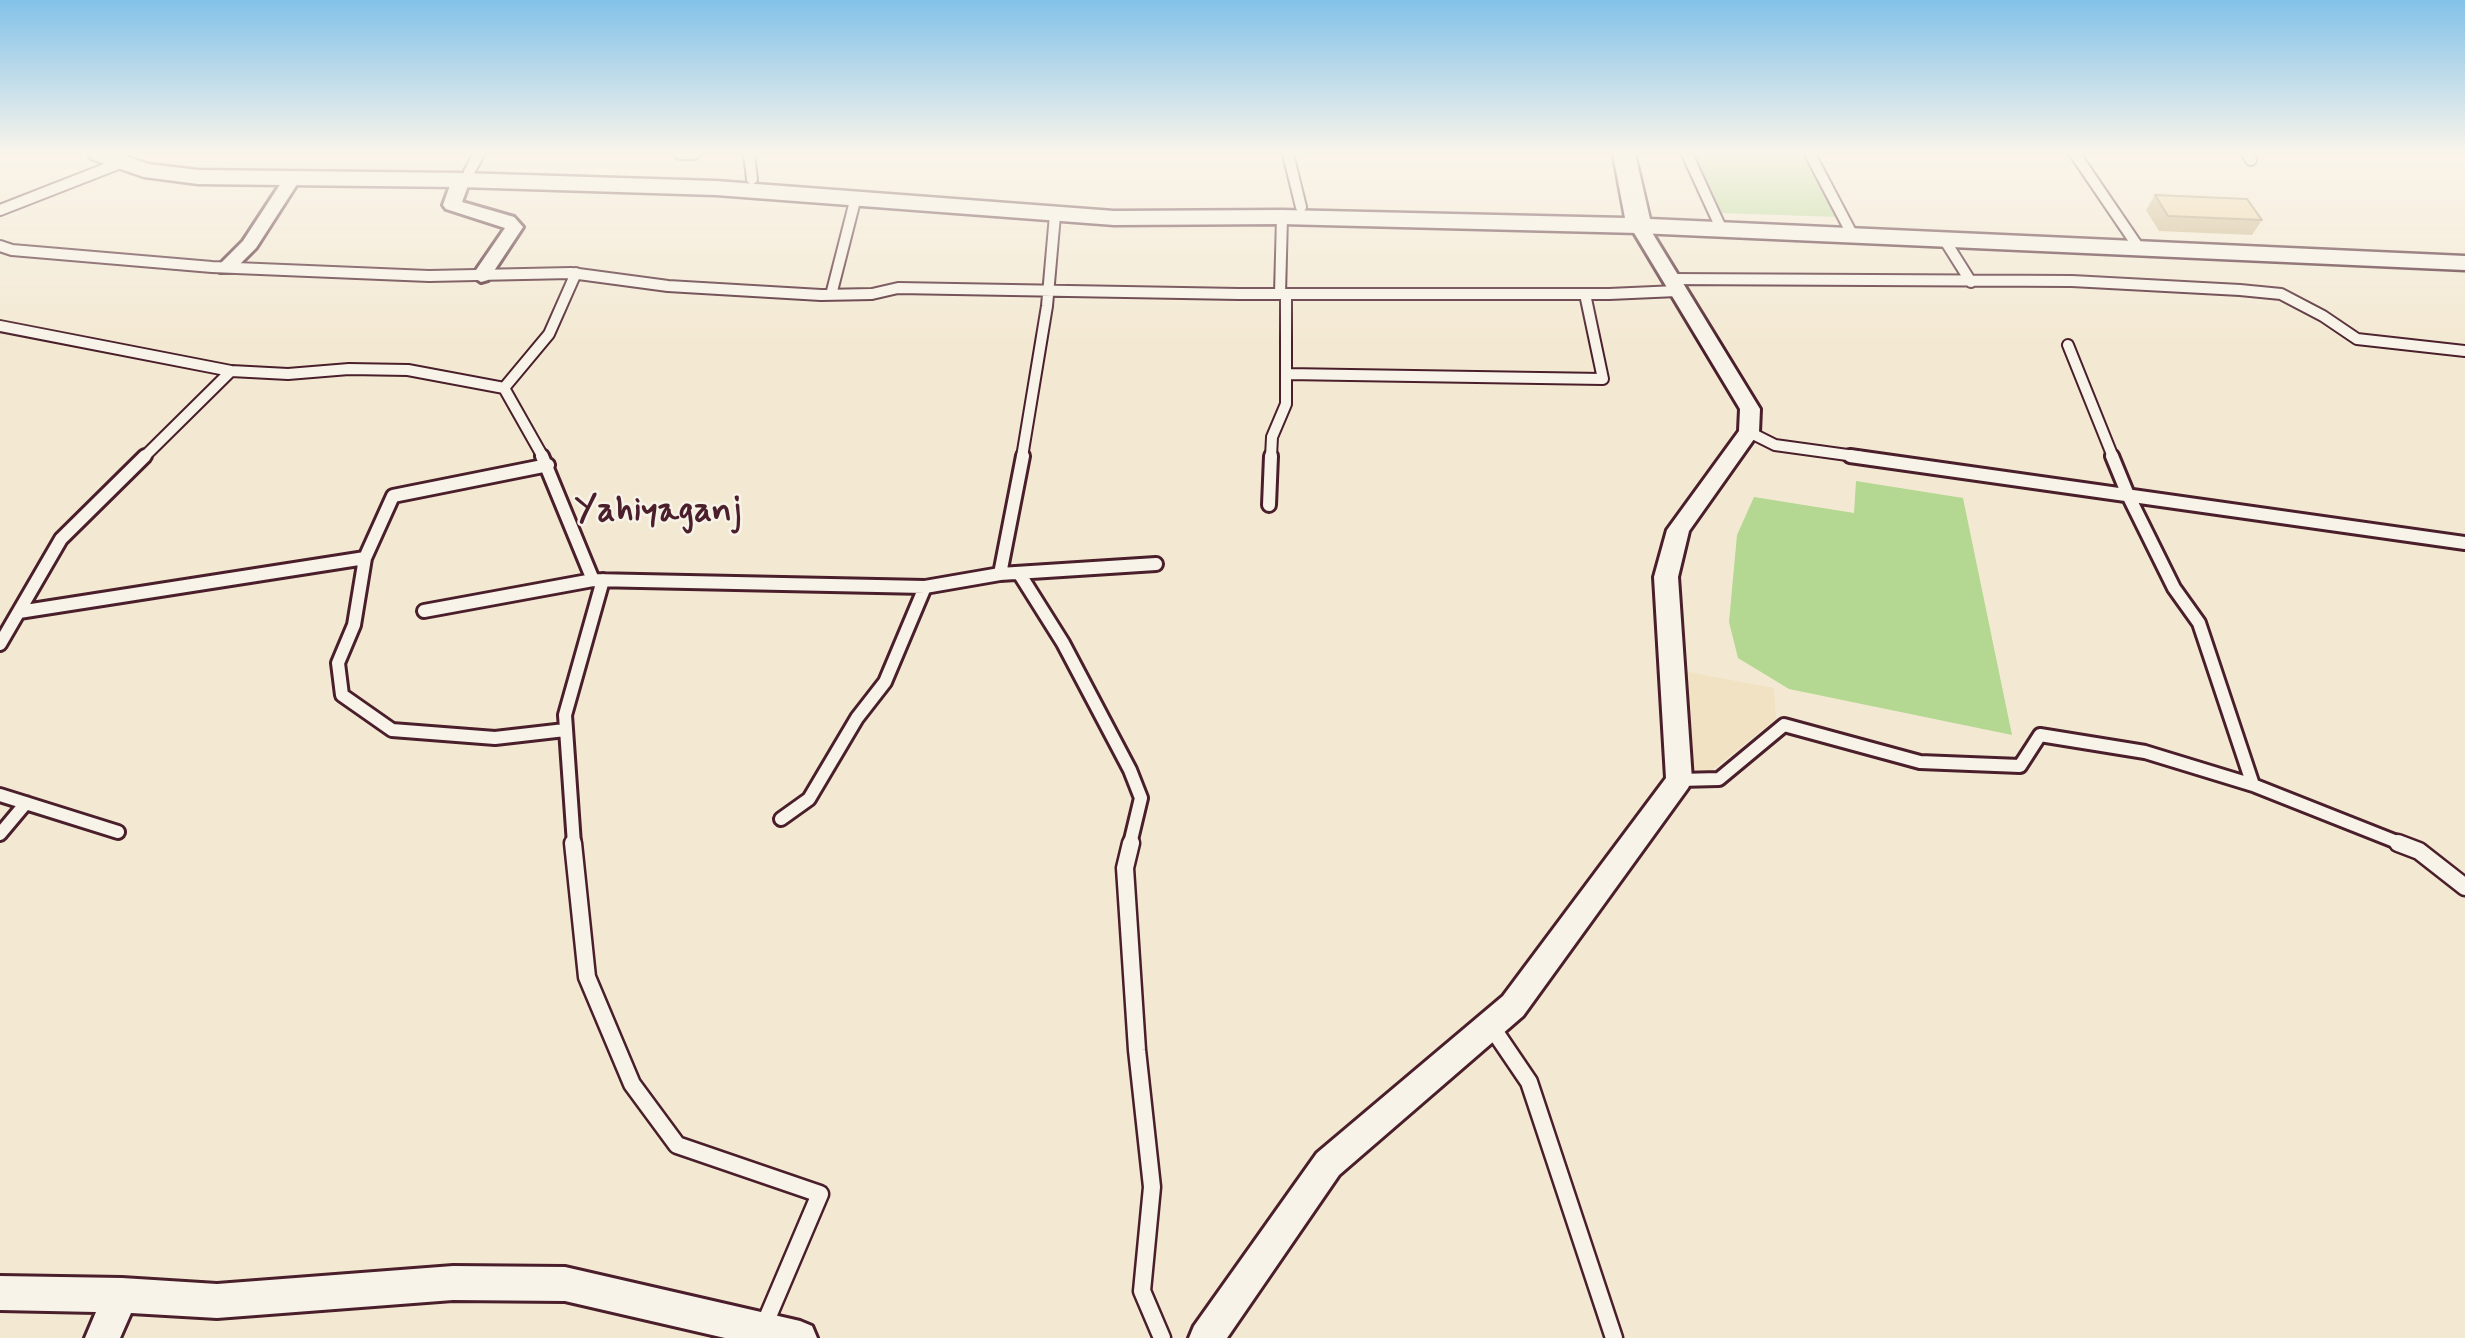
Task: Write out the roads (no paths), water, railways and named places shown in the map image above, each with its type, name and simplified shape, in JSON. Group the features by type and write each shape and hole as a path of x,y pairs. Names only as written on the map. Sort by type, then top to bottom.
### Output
{"street":[{"path":"226,268 250,244 268,216"},
{"path":"481,276 514,227 508,221 492,216"},
{"path":"1563,216 1607,217 1639,226 2465,263"},
{"path":"1206,1338 1328,1164 1513,1006 1679,780 1666,577 1678,530 1749,432 1750,409 1639,226 1637,216"},
{"path":"0,1293 122,1295 217,1301 453,1283 565,1284 697,1327 763,1329 800,1338"},
{"path":"103,1338 122,1295"}],"lane":[{"path":"831,295 851,216"},
{"path":"1000,574 1040,366 1051,290 1055,216"},
{"path":"1269,505 1272,437 1286,404 1283,294 1291,216"},
{"path":"1716,216 1721,228"},
{"path":"1844,216 1853,234"},
{"path":"2118,216 2139,248"},
{"path":"1944,239 1971,282"},
{"path":"0,246 12,250 226,268 481,276 576,273 667,286 831,295 872,294 898,288 1283,294 1585,294 1674,285 2072,281 2281,294 2357,338 2465,351"},
{"path":"504,388 549,334 576,273"},
{"path":"1287,374 1603,379 1585,294"},
{"path":"0,326 231,371 288,374 349,369 408,370 504,388 525,419 598,580 565,715 573,838 587,977 632,1084 677,1145 820,1194 763,1329"},
{"path":"2068,345 2128,495 2174,589 2199,623 2253,785"},
{"path":"0,644 61,539 231,371"},
{"path":"1749,432 1775,445 2465,543"},
{"path":"548,466 393,496 365,558 354,625 338,663 342,695 392,730 495,738 565,730"},
{"path":"19,612 365,558"},
{"path":"424,611 598,580 925,587 1000,574 1156,564"},
{"path":"1019,573 1063,643 1130,769 1141,799 1125,868 1137,1050 1152,1187 1142,1291 1162,1338"},
{"path":"781,819 808,799 857,718 885,682 925,587"},
{"path":"1679,780 1719,779 1784,725 1920,762 2021,766 2040,735 2145,752 2253,785 2419,852 2465,887"},
{"path":"0,795 118,832"},
{"path":"0,834 26,803"},
{"path":"1491,1026 1529,1082 1614,1338"}],"district":[{"name":"Yahiyaganj","path":"658,513"}]}
